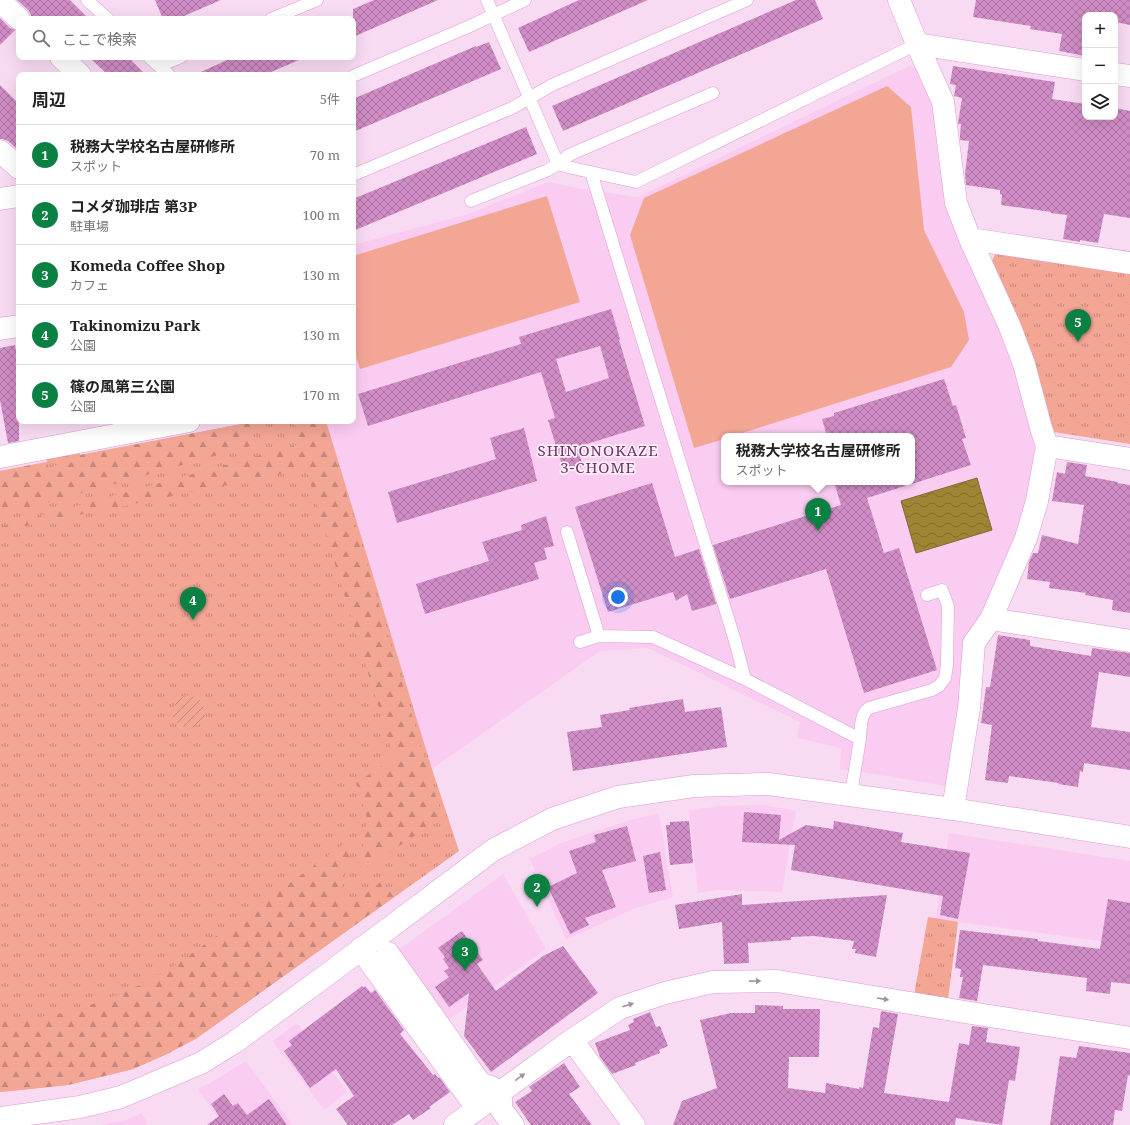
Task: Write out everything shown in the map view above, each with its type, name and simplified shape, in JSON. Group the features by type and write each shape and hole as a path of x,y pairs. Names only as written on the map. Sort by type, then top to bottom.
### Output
{"street":[{"path":"899,0 943,102 956,203 970,239 1013,334 1024,364 1041,428 1048,446 1037,501 1026,538 991,619 974,643 969,708 953,809"},
{"path":"0,1 16,16"},
{"path":"918,44 1082,70"},
{"path":"64,60 77,72"},
{"path":"1118,74 1130,76"},
{"path":"0,151 16,165"},
{"path":"0,199 16,196"},
{"path":"970,239 1130,263"},
{"path":"0,329 16,326"},
{"path":"0,457 173,424"},
{"path":"1048,446 1130,459"},
{"path":"991,619 1130,641"},
{"path":"0,1118 80,1107 121,1097 201,1063 235,1042 493,850 552,820 618,797 694,786 768,784 851,794 1130,837"},
{"path":"361,948 477,1108"},
{"path":"388,953 480,1083 496,1093 501,1109 513,1125"},
{"path":"455,1125 572,1040 620,1008 665,994 712,982 777,981 1130,1038"},
{"path":"572,1040 634,1125"}],"lane":[{"path":"87,0 105,16"},
{"path":"278,16 317,0"},
{"path":"487,0 558,164"},
{"path":"356,75 524,0"},
{"path":"356,174 512,108 552,85 747,0"},
{"path":"558,164 636,182 918,44"},
{"path":"152,60 166,72"},
{"path":"159,66 174,60"},
{"path":"471,202 548,170 569,155 713,93"},
{"path":"591,172 732,633 744,679"},
{"path":"567,532 599,636"},
{"path":"851,794 862,721 865,711 869,708 932,690 939,686 945,678 947,665 948,606 942,590 927,595"},
{"path":"580,642 599,636 653,637 744,679 860,739"}],"shaded area":[{"path":"909,66 920,69 935,106 1001,328 1026,406 1036,451 1029,499 961,688 946,786 855,771 840,770 841,748 797,738 800,722 648,648 600,651 432,769 327,424 356,424 356,244 468,214 548,182 588,190 638,197"},
{"path":"764,805 796,811 782,892 719,890 698,893 689,810 723,806"},
{"path":"659,813 673,897 633,909 566,940 530,859 559,844 584,835 630,820"},
{"path":"949,833 1130,861 1130,945 936,919"},
{"path":"503,874 546,949 447,1021 397,951"},
{"path":"297,1023 347,1092 324,1110 273,1041"},
{"path":"246,1061 293,1125 223,1125 198,1089"},
{"path":"142,1113 148,1125 100,1125 126,1120"}],"green space":[{"path":"887,86 911,107 924,230 964,312 969,340 951,367 742,433 721,433 721,440 694,448 630,235 644,198"},
{"path":"547,196 580,302 360,369 356,357 356,255"},
{"path":"998,248 1130,270 1130,444 1054,432 1050,427 990,265"},
{"path":"241,424 248,424 254,428 250,446 0,516 0,471 47,462 48,467 80,461 80,455"},
{"path":"242,424 327,424 432,769 459,851 197,1038 167,1054 133,1069 68,1085 0,1092 0,471 47,462 46,456 79,450 80,455"},
{"path":"295,424 326,424 442,818 359,872 367,818 356,783 394,758 306,469 0,531 0,527 301,444"},
{"path":"189,695 201,700 205,715 203,721 189,729 175,721 173,711 177,700"},
{"path":"354,837 340,894 350,906 382,881 394,897 197,1038 167,1054 133,1069 68,1085 0,1092 0,1022 13,1022 68,1012 105,1000 142,984 176,965"},
{"path":"928,917 958,922 948,999 914,995"}],"water":[{"path":"977,478 992,530 916,553 901,501"}],"building":[{"path":"17,0 70,0 86,16 31,16 28,10"},
{"path":"155,0 221,0 184,16 162,16"},
{"path":"374,0 438,0 356,36 356,16 353,16 353,9"},
{"path":"579,0 648,0 529,52 518,28"},
{"path":"796,0 815,0 823,19 563,131 552,106"},
{"path":"976,0 1130,0 1130,25 1118,23 1118,12 1082,12 1082,55 1059,51 1062,34 1030,29 1031,26 973,17"},
{"path":"0,18 10,28 15,30 0,45"},
{"path":"489,42 501,69 356,131 356,98"},
{"path":"92,60 131,60 143,72 105,72"},
{"path":"227,60 299,60 271,72 201,72"},
{"path":"953,66 1055,82 1052,99 1082,104 1082,120 1118,120 1118,109 1130,111 1130,218 1104,214 1098,243 1063,239 1067,215 1001,205 1002,195 1000,194 1000,190 966,185 965,174 969,141 960,140 961,124 958,123 962,98 954,96 956,85 950,84"},
{"path":"0,85 16,101 16,148 8,141 0,139"},
{"path":"526,127 537,154 356,230 356,198"},
{"path":"611,309 645,426 577,447 583,466 564,472 548,420 555,418 541,372 368,426 358,394 521,344 519,337","holes":["600,346 609,378 566,392 556,359"]},
{"path":"15,345 16,350 16,424 19,424 19,441 8,443 0,400 0,348"},
{"path":"944,379 953,406 956,405 966,438 962,439 971,465 915,483 915,433 826,433 822,419 834,416 834,413"},
{"path":"524,428 537,481 397,523 388,492 496,459 490,438"},
{"path":"1067,462 1087,465 1085,476 1130,485 1130,613 1112,610 1113,600 1085,595 1086,593 1049,588 1050,582 1027,579 1029,562 1033,553 1038,553 1042,535 1078,544 1084,505 1052,501 1057,472 1065,474"},
{"path":"652,483 675,557 699,549 716,604 692,611 687,594 676,601 673,592 608,612 575,507"},
{"path":"835,485 905,485 867,498 884,553 899,548 937,670 864,693 826,569 730,599 713,545 841,505"},
{"path":"546,516 554,546 544,548 547,559 534,563 539,579 425,614 416,584 489,561 482,542 522,530 521,525"},
{"path":"998,635 1030,640 1030,646 1091,656 1092,648 1130,653 1130,677 1099,672 1091,727 1130,732 1130,770 1084,763 1083,772 1080,771 1078,787 1009,776 1008,783 985,780 992,725 981,723 986,687 990,687"},
{"path":"683,699 685,712 721,707 727,747 573,771 567,732 602,727 600,715 630,710 629,708"},
{"path":"744,812 781,815 779,840 806,825 833,829 834,821 903,833 901,842 970,853 958,919 940,915 943,896 791,870 795,845 742,842"},
{"path":"689,821 693,863 670,865 666,825 670,825 670,822"},
{"path":"627,826 636,861 602,870 616,907 585,918 589,925 570,934 548,887 577,873 569,851 596,842 594,835"},
{"path":"660,852 666,890 649,893 643,856"},
{"path":"742,894 742,905 887,895 876,957 855,953 856,949 852,949 854,941 814,936 791,937 791,940 748,943 749,963 724,964 722,922 679,929 675,905"},
{"path":"1108,899 1130,903 1130,984 1111,982 1110,994 1086,991 1087,978 983,965 977,1001 959,998 963,977 960,977 961,969 955,968 960,930 1038,939 1038,941 1100,949"},
{"path":"462,931 483,960 477,964 496,991 543,956 563,946 598,993 491,1072 464,1036 469,993 449,1007 435,987 449,977 444,971 449,968 443,959 445,957 438,948"},
{"path":"362,986 364,988 365,986 371,993 375,990 404,1030 400,1034 433,1075 435,1074 438,1078 439,1077 450,1092 429,1107 431,1108 413,1120 409,1114 392,1125 348,1125 336,1109 354,1096 336,1069 310,1088 284,1051 292,1045 289,1041"},
{"path":"755,1005 783,1006 783,1009 820,1009 819,1057 789,1057 788,1088 825,1093 826,1083 859,1089 859,1087 863,1088 873,1027 879,1028 881,1011 898,1014 884,1093 949,1102 959,1043 969,1045 972,1026 988,1028 986,1042 1020,1047 1015,1081 1009,1080 1002,1125 956,1118 955,1125 673,1125 682,1101 717,1088 700,1020 731,1013 755,1013"},
{"path":"650,1012 656,1027 660,1026 668,1046 659,1050 660,1053 635,1063 636,1065 612,1074 600,1057 595,1043 630,1030 628,1025 634,1022 633,1019"},
{"path":"1079,1046 1130,1053 1130,1076 1128,1075 1122,1111 1115,1110 1113,1125 1050,1125 1060,1056 1076,1058"},
{"path":"564,1063 580,1087 569,1094 592,1125 531,1125 515,1102 532,1091 529,1087"},
{"path":"224,1094 233,1106 238,1103 247,1115 269,1099 287,1125 207,1125 219,1116 211,1104"}],"place":[{"name":"篠の風第三公園","path":"1078,342"},
{"name":"税務大学校名古屋研修所","path":"818,531"},
{"name":"Takinomizu Park","path":"193,620"},
{"name":"コメダ珈琲店 第3P","path":"537,907"},
{"name":"Komeda Coffee Shop","path":"465,971"}],"district":[{"name":"SHINONOKAZE 3-CHOME","path":"598,460"}]}
